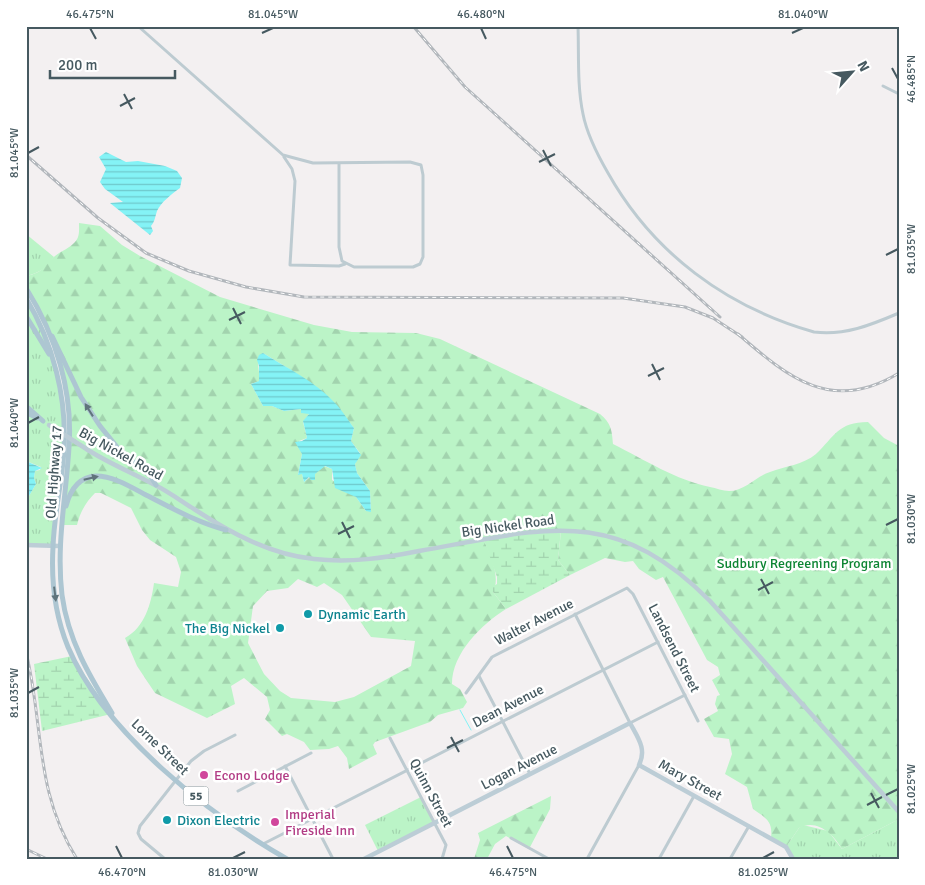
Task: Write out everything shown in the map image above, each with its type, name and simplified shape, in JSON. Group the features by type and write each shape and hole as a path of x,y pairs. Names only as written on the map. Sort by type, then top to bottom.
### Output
{"main road":[{"name":"Old Highway 17","path":"26,288 49,333 62,373 69,419 69,448 60,546"},
{"name":"Old Highway 17","path":"26,298 42,329 53,359 60,392 64,427 64,450 53,545"},
{"path":"26,316 53,359"},
{"path":"49,333 56,340 81,397 100,426 117,447 151,477 156,485"},
{"path":"26,406 43,421"},
{"path":"26,412 43,421"},
{"name":"Big Nickel Road","path":"43,421 119,468 156,485 226,530 280,552 335,561 381,558 538,530 590,532 615,538 636,546 673,568 710,601 899,812"},
{"path":"63,514 68,496 76,485 86,479 100,477 132,488 208,524 226,530"},
{"path":"26,545 60,546"},
{"name":"Lorne Street","path":"53,545 54,593 68,646 96,698 177,780 215,811 287,859"},
{"name":"Lorne Street","path":"60,546 62,594 68,626 88,675 116,719"},
{"name":"Mary Street","path":"630,723 643,749 643,756 639,765 786,848 793,859"},
{"name":"Logan Avenue","path":"364,859 630,723"}],"street":[{"path":"138,26 283,155 292,170 295,181 290,264 413,267 422,262 423,175 421,165 415,162 305,162 283,155"},
{"path":"578,26 582,112 590,139 612,180 629,206 681,264 730,298 814,332 826,334 855,330 899,314"},
{"path":"883,86 899,94"},
{"path":"339,163 339,255 345,264"},
{"name":"Walter Avenue","path":"466,693 492,657 627,588"},
{"name":"Landsend Street","path":"627,588 633,594 698,721"},
{"name":"Mary Street","path":"575,614 630,723"},
{"name":"Dean Avenue","path":"262,844 658,642"},
{"path":"478,675 530,774"},
{"name":"Logan Avenue","path":"630,723 685,695"},
{"path":"165,859 141,839 138,833 140,826 197,756 235,735"},
{"name":"Quinn Street","path":"390,738 446,845 442,859"},
{"path":"238,791 311,753"},
{"path":"587,859 639,765"},
{"path":"285,766 334,859"},
{"path":"659,859 694,796"},
{"path":"730,859 749,826"},
{"path":"511,838 549,859"}],"green space":[{"name":"Sudbury Regreening Program","path":"79,223 100,226 122,245 140,256 220,297 314,325 352,332 416,333 440,339 600,414 610,427 613,444 673,475 697,484 729,491 740,489 765,474 811,458 843,427 850,424 868,422 884,438 899,446 899,819 842,849 824,829 812,825 799,828 786,847 771,838 770,824 768,820 753,809 747,787 725,774 732,754 729,739 714,737 704,719 718,711 715,704 717,696 720,695 712,680 720,675 718,667 707,660 663,577 656,580 639,569 633,561 625,562 605,558 570,575 558,560 561,531 484,540 492,559 495,573 496,580 493,592 506,609 478,631 457,661 453,672 452,684 460,689 467,702 463,708 438,715 430,722 375,742 373,745 377,754 349,769 347,758 338,746 329,749 310,750 304,742 287,734 282,736 265,719 270,710 267,697 244,678 231,686 235,704 207,718 155,693 137,666 125,638 138,628 146,614 154,583 178,587 181,572 176,557 150,540 142,530 131,508 101,493 95,493 89,500 77,525 62,525 69,419 59,358 26,288 26,276 40,271 55,256 77,240","holes":["263,353 313,385 333,403 354,428 351,441 360,453 355,464 357,473 370,491 371,511 366,511 356,497 332,480 332,469 324,466 304,482 302,474 298,474 302,454 299,441 307,438 303,422 309,414 301,409 284,411 272,406 263,406 251,384 260,381 258,364","298,579 317,587 324,583 342,595 371,637 415,641 411,666 354,697 335,702 291,698 280,691 264,674 248,643 253,606 267,591 288,588"]},
{"path":"26,234 54,257 42,270 26,276"},
{"path":"26,299 49,348 60,396 62,421 61,471 53,545 26,545 26,501 36,484 34,478 35,471 40,470 41,467 26,461"},
{"path":"561,530 558,560 570,575 506,609 493,592 492,587 497,584 497,577 484,540"},
{"path":"72,656 111,714 42,731 34,664"},
{"path":"551,796 550,809 529,849 506,836 495,844 487,859 474,859 480,840 478,833"},
{"path":"421,797 435,822 378,851 365,825"},
{"path":"899,819 899,859 793,859 786,847 803,825 828,831 842,849"}],"water":[{"path":"106,152 126,162 138,161 165,166 177,171 182,178 180,188 167,198 157,211 151,226 153,231 150,235 110,203 123,202 105,189 100,182 106,169 99,157"},
{"path":"263,353 319,388 338,406 354,428 351,441 361,455 355,464 357,473 370,491 371,512 366,511 356,497 335,488 332,469 325,466 315,474 315,480 311,480 309,477 304,482 302,474 298,475 302,454 295,442 307,438 303,421 309,414 301,413 301,409 284,411 272,406 263,406 251,384 259,381 257,360 259,355"},
{"path":"26,461 42,468 35,471 34,478 36,484 26,501"}],"waterway":[{"path":"460,710 471,730"}],"railway":[{"path":"413,26 465,87 720,317"},
{"path":"26,155 98,218 146,253 189,271 246,287 304,297 623,298 685,307 713,318 742,337"},
{"path":"738,334 775,364 794,376 812,385 832,390 853,390 875,385 899,373"},
{"path":"26,652 32,679 42,757 53,808 63,834 77,859"},
{"path":"26,849 47,859"}],"place":[{"name":"Dynamic Earth","path":"308,614"},
{"name":"The Big Nickel","path":"280,628"},
{"name":"Econo Lodge","path":"204,775"},
{"name":"Dixon Electric","path":"167,820"},
{"name":"Imperial Fireside Inn","path":"275,822"}]}
